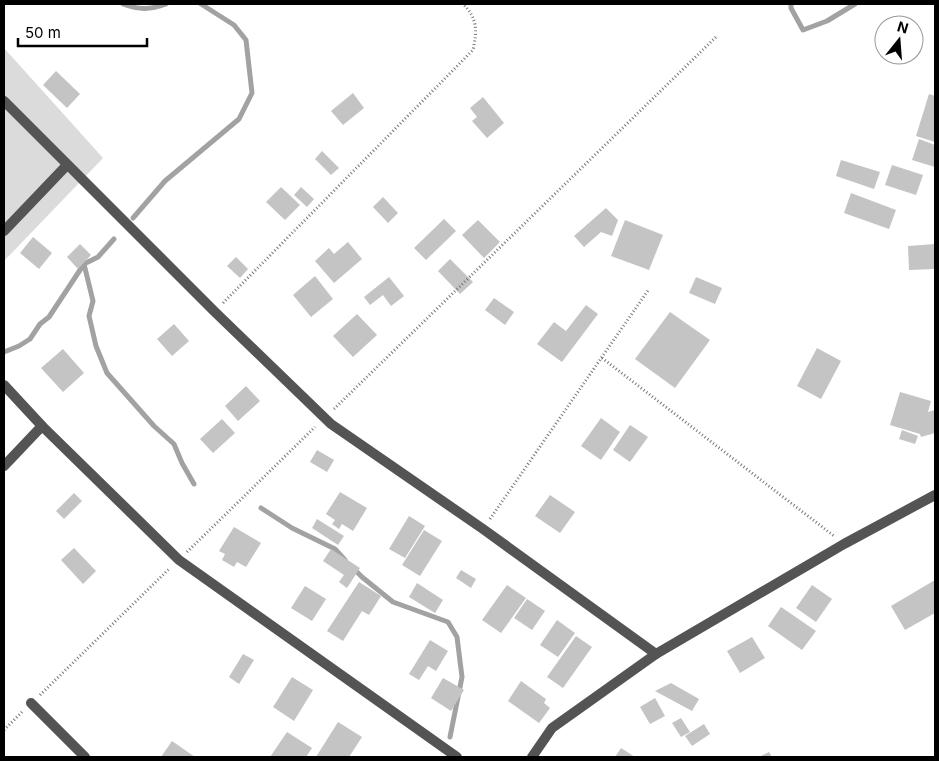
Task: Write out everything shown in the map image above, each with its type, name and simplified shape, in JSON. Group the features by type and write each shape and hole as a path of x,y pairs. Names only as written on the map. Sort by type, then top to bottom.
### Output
{"street":[{"path":"4,101 330,424 484,529 656,654"},
{"path":"4,231 67,165"},
{"path":"4,384 42,426 179,560 457,757"},
{"path":"4,466 42,426"},
{"path":"532,757 552,728 656,654 844,544 935,494"},
{"path":"31,703 85,757"}],"path":[{"path":"215,312 473,50 477,31 471,12 463,4"},
{"path":"4,730 716,37"},
{"path":"484,529 649,289"},
{"path":"602,358 844,544"}],"shaded area":[{"path":"4,48 103,158 4,261"}],"building":[{"path":"56,71 80,94 67,108 43,85"},
{"path":"353,93 364,108 343,125 331,111"},
{"path":"929,94 935,96 935,142 916,136"},
{"path":"483,97 504,123 487,138 472,121 477,117 470,108"},
{"path":"919,139 935,145 935,167 912,160"},
{"path":"322,151 339,168 331,175 315,159"},
{"path":"841,160 880,172 874,189 836,176"},
{"path":"892,165 923,175 916,195 885,185"},
{"path":"281,187 300,205 285,220 266,202"},
{"path":"301,187 314,199 307,207 294,195"},
{"path":"851,193 896,210 889,229 844,213"},
{"path":"383,197 398,213 388,223 373,207"},
{"path":"606,208 618,220 612,236 601,232 584,247 574,236"},
{"path":"444,219 456,231 426,260 414,248"},
{"path":"478,220 500,242 484,258 462,235"},
{"path":"625,220 663,235 649,270 611,256"},
{"path":"33,237 52,253 39,269 20,253"},
{"path":"348,242 362,259 334,283 315,261 329,248 334,254"},
{"path":"80,244 91,255 78,269 67,257"},
{"path":"935,244 935,269 909,270 908,246"},
{"path":"236,257 248,269 240,278 227,266"},
{"path":"450,259 473,282 460,294 438,271"},
{"path":"315,276 333,299 311,317 293,295"},
{"path":"389,277 404,296 391,306 383,295 370,305 364,297"},
{"path":"696,277 722,288 715,304 689,293"},
{"path":"494,298 514,312 505,325 485,310"},
{"path":"586,305 598,314 562,362 537,344 554,322 566,331"},
{"path":"670,312 710,340 675,388 635,359"},
{"path":"357,314 377,335 353,357 333,336"},
{"path":"174,324 189,341 172,356 157,339"},
{"path":"817,348 841,361 821,399 797,386"},
{"path":"63,349 84,373 63,392 41,368"},
{"path":"246,386 260,401 238,421 225,406"},
{"path":"900,392 931,401 928,412 935,410 935,433 921,437 920,434 890,425"},
{"path":"601,418 620,432 601,460 581,446"},
{"path":"222,419 235,433 213,453 200,439"},
{"path":"630,425 648,437 630,462 613,450"},
{"path":"902,430 918,436 915,444 899,439"},
{"path":"317,450 334,460 327,472 310,462"},
{"path":"340,492 367,508 353,531 342,524 339,529 332,524 335,520 326,514"},
{"path":"74,493 82,501 64,519 56,511"},
{"path":"550,495 575,512 560,533 535,516"},
{"path":"409,516 425,526 405,558 389,549"},
{"path":"317,519 344,536 338,545 312,528"},
{"path":"234,527 261,543 246,567 237,562 234,567 222,560 225,554 219,551"},
{"path":"424,530 442,541 420,576 402,565"},
{"path":"74,548 96,571 83,584 61,560"},
{"path":"331,549 360,568 347,588 339,582 344,575 323,561"},
{"path":"461,570 476,579 471,588 456,578"},
{"path":"935,580 935,613 905,630 891,606"},
{"path":"359,582 381,596 369,615 362,611 343,641 327,631"},
{"path":"417,583 443,600 435,613 409,597"},
{"path":"507,585 526,598 501,633 482,620"},
{"path":"812,585 832,599 816,622 796,608"},
{"path":"305,586 326,599 312,621 291,608"},
{"path":"527,599 545,611 532,630 514,618"},
{"path":"781,607 816,631 802,650 768,626"},
{"path":"557,620 575,633 558,657 540,645"},
{"path":"576,636 592,647 563,688 547,677"},
{"path":"752,637 765,658 740,673 727,651"},
{"path":"430,640 448,651 436,671 428,666 419,680 409,674"},
{"path":"243,654 254,660 239,684 229,677"},
{"path":"292,677 313,690 294,721 273,707"},
{"path":"443,678 464,690 451,711 431,698"},
{"path":"521,681 546,699 544,703 550,708 539,723 508,701"},
{"path":"671,683 699,699 692,711 655,691"},
{"path":"655,698 665,716 650,724 640,707"},
{"path":"681,718 690,732 681,737 672,723"},
{"path":"338,722 362,737 349,757 316,757"},
{"path":"704,724 710,734 692,746 685,736"},
{"path":"287,732 312,748 306,757 270,757"},
{"path":"172,741 195,757 161,757"},
{"path":"621,748 635,757 615,757"},
{"path":"769,752 772,757 759,757"}],"waterway":[{"path":"123,4 144,8 166,4"},
{"path":"133,218 165,181 239,119 252,93 246,40 234,25 201,4"},
{"path":"791,4 791,8 803,30 827,21 855,4"},
{"path":"4,352 30,339 40,324 49,317 84,264 98,257 114,239"},
{"path":"84,264 93,301 89,316 96,346 107,373 154,426 174,444 194,484"},
{"path":"261,508 292,528 335,549 345,560"},
{"path":"353,568 393,602 448,622 457,637 462,677 450,737"}]}
